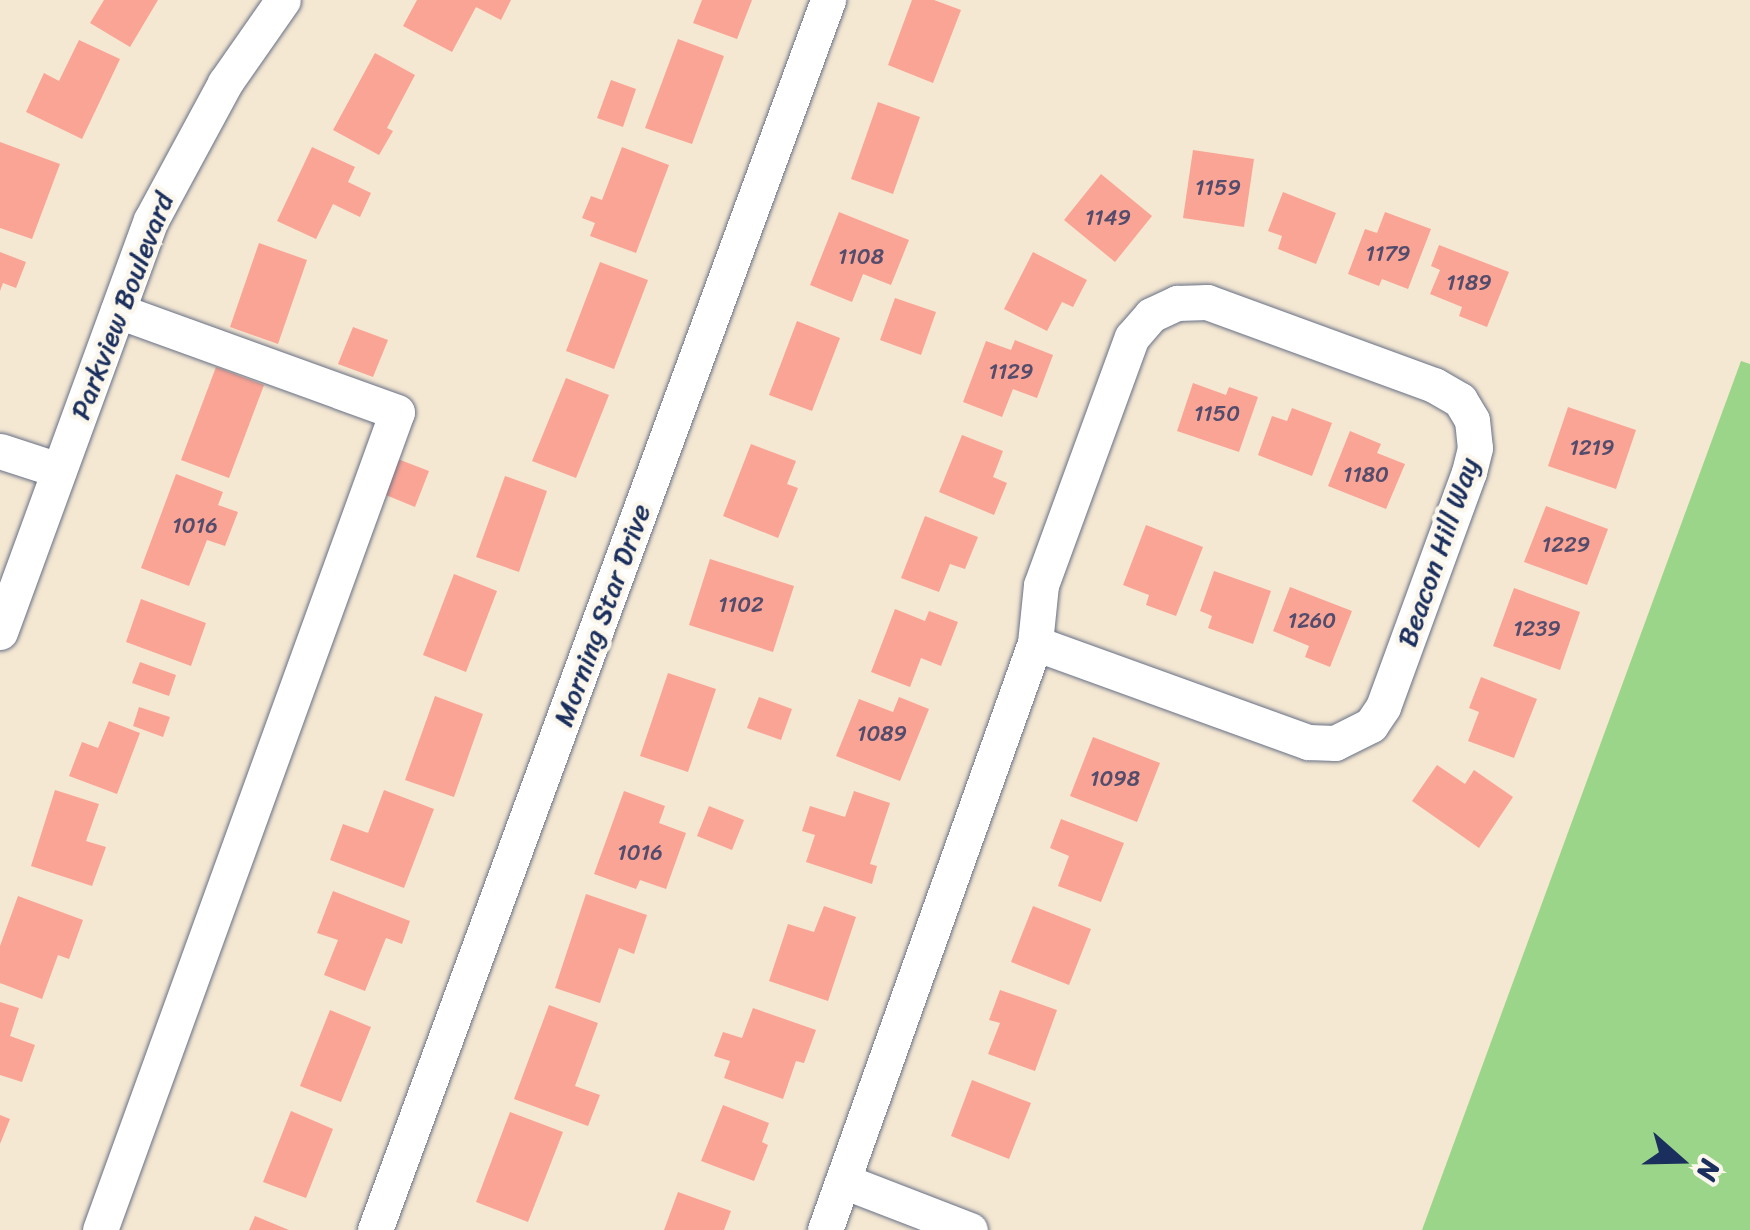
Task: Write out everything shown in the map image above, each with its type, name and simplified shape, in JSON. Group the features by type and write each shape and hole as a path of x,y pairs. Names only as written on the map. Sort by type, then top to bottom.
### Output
{"street":[{"name":"Parkview Boulevard","path":"0,632 151,220 226,83 284,0"},
{"name":"Morning Star Drive","path":"375,1230 828,0"},
{"name":"Beacon Hill Way","path":"825,1230 1034,643 1041,586 1132,337 1151,315 1177,303 1207,302 1434,385 1460,400 1472,420 1475,448 1469,472 1384,706 1370,725 1354,737 1334,744 1308,742 1034,643"},
{"path":"100,1230 397,412 118,311"},
{"path":"0,451 58,470"},
{"path":"843,1182 970,1230"}],"green space":[{"path":"1741,361 1750,364 1750,1230 1422,1230"}],"building":[{"path":"104,0 158,0 130,47 90,23"},
{"path":"417,0 511,0 501,20 476,7 452,52 403,26"},
{"path":"702,0 752,0 737,39 693,23"},
{"path":"912,0 934,0 961,10 933,83 888,65"},
{"path":"678,39 724,56 692,144 645,128"},
{"path":"79,40 120,59 82,139 26,112 44,73 59,81"},
{"path":"375,53 415,75 387,128 393,131 379,155 333,130"},
{"path":"611,80 636,89 623,127 597,118"},
{"path":"878,102 920,117 893,194 851,179"},
{"path":"0,142 60,164 32,239 0,228"},
{"path":"312,147 355,167 348,182 371,193 360,217 333,204 316,239 277,221"},
{"path":"622,147 669,165 636,253 590,236 595,223 582,218 591,196 602,200"},
{"path":"1193,150 1254,159 1244,227 1183,218"},
{"path":"1101,174 1152,216 1115,262 1064,220"},
{"path":"1283,192 1336,213 1316,264 1278,249 1282,236 1268,231"},
{"path":"839,212 909,240 891,285 863,274 852,302 810,285"},
{"path":"1385,212 1431,229 1408,289 1382,279 1379,286 1348,274 1365,229 1377,233"},
{"path":"259,243 307,260 278,344 230,327"},
{"path":"1439,245 1509,272 1487,327 1459,316 1462,307 1430,294 1440,270 1431,266"},
{"path":"0,252 26,262 16,288 3,283 0,291"},
{"path":"1033,252 1087,280 1073,307 1062,302 1047,331 1004,309"},
{"path":"600,262 648,280 614,369 566,351"},
{"path":"895,298 936,312 921,355 880,340"},
{"path":"797,321 840,338 812,411 769,395"},
{"path":"353,327 388,340 373,377 338,364"},
{"path":"1015,340 1053,355 1037,398 1013,389 1002,417 963,402 986,341 1011,350"},
{"path":"216,367 264,385 229,478 181,460"},
{"path":"566,378 609,395 576,478 532,461"},
{"path":"1193,383 1226,395 1229,387 1258,397 1239,452 1177,431"},
{"path":"1568,407 1636,430 1616,489 1548,466"},
{"path":"1292,408 1332,423 1312,476 1258,455 1272,416 1287,421"},
{"path":"1350,431 1381,444 1377,453 1405,464 1386,509 1328,486"},
{"path":"962,435 1003,451 993,477 1007,483 994,515 939,492"},
{"path":"751,444 796,461 787,484 798,488 778,538 723,516"},
{"path":"390,456 429,471 415,507 376,491"},
{"path":"176,474 223,492 218,505 238,512 225,546 207,540 189,586 141,568"},
{"path":"505,476 547,491 519,572 476,557"},
{"path":"1546,506 1608,529 1587,585 1524,562"},
{"path":"925,516 978,537 965,569 950,564 939,592 901,578"},
{"path":"1146,525 1203,547 1176,616 1146,605 1149,595 1123,585"},
{"path":"710,559 794,586 773,652 689,625"},
{"path":"1214,571 1271,591 1253,644 1208,628 1212,616 1200,611"},
{"path":"454,574 497,591 466,672 423,655"},
{"path":"1290,587 1352,611 1330,667 1305,657 1309,646 1273,631"},
{"path":"1514,588 1580,612 1560,670 1493,646"},
{"path":"141,599 206,623 191,666 126,642"},
{"path":"895,609 925,621 929,611 958,622 941,666 921,658 910,687 871,672"},
{"path":"140,662 176,675 169,696 132,683"},
{"path":"668,673 716,689 688,772 640,756"},
{"path":"1481,677 1537,699 1514,758 1468,741 1479,712 1469,708"},
{"path":"435,696 483,714 454,797 405,780"},
{"path":"759,697 792,709 781,740 747,728"},
{"path":"899,697 929,709 900,781 836,756 859,699 893,712"},
{"path":"139,707 170,717 163,737 133,726"},
{"path":"109,721 140,733 117,794 69,776 82,742 98,748"},
{"path":"1093,737 1160,763 1137,822 1070,796"},
{"path":"1437,765 1465,784 1474,770 1513,797 1479,848 1412,801"},
{"path":"55,790 99,804 86,841 106,847 92,886 31,866"},
{"path":"384,790 434,809 404,888 330,860 343,824 368,833"},
{"path":"624,791 665,806 659,823 686,833 666,889 640,880 636,889 594,874"},
{"path":"854,791 890,803 870,864 877,866 872,884 806,862 815,835 802,831 810,806 845,817"},
{"path":"709,806 744,820 732,850 697,836"},
{"path":"1061,819 1124,843 1101,902 1058,886 1069,856 1050,848"},
{"path":"333,891 410,921 402,944 386,938 365,991 324,975 338,940 317,933"},
{"path":"586,894 647,915 634,954 619,948 600,1003 555,988"},
{"path":"18,896 83,920 69,959 58,955 42,999 0,983 0,946"},
{"path":"824,906 856,917 828,1001 769,981 788,924 814,932"},
{"path":"1033,906 1091,929 1069,985 1011,962"},
{"path":"1000,990 1057,1010 1035,1071 988,1054 1000,1023 989,1020"},
{"path":"0,1002 19,1008 10,1036 35,1045 22,1082 0,1075"},
{"path":"549,1005 598,1023 575,1086 600,1095 588,1126 514,1099"},
{"path":"753,1008 816,1030 804,1063 796,1061 783,1099 724,1078 730,1061 714,1056 723,1032 742,1038"},
{"path":"330,1010 371,1027 341,1102 300,1086"},
{"path":"972,1080 1031,1103 1009,1159 951,1136"},
{"path":"723,1105 769,1123 762,1142 768,1145 754,1181 701,1161"},
{"path":"291,1111 333,1129 306,1198 263,1182"},
{"path":"510,1112 563,1132 528,1222 476,1202"},
{"path":"0,1115 10,1119 0,1144"},
{"path":"678,1192 731,1211 724,1230 664,1230"},
{"path":"255,1216 289,1230 249,1230"}]}
